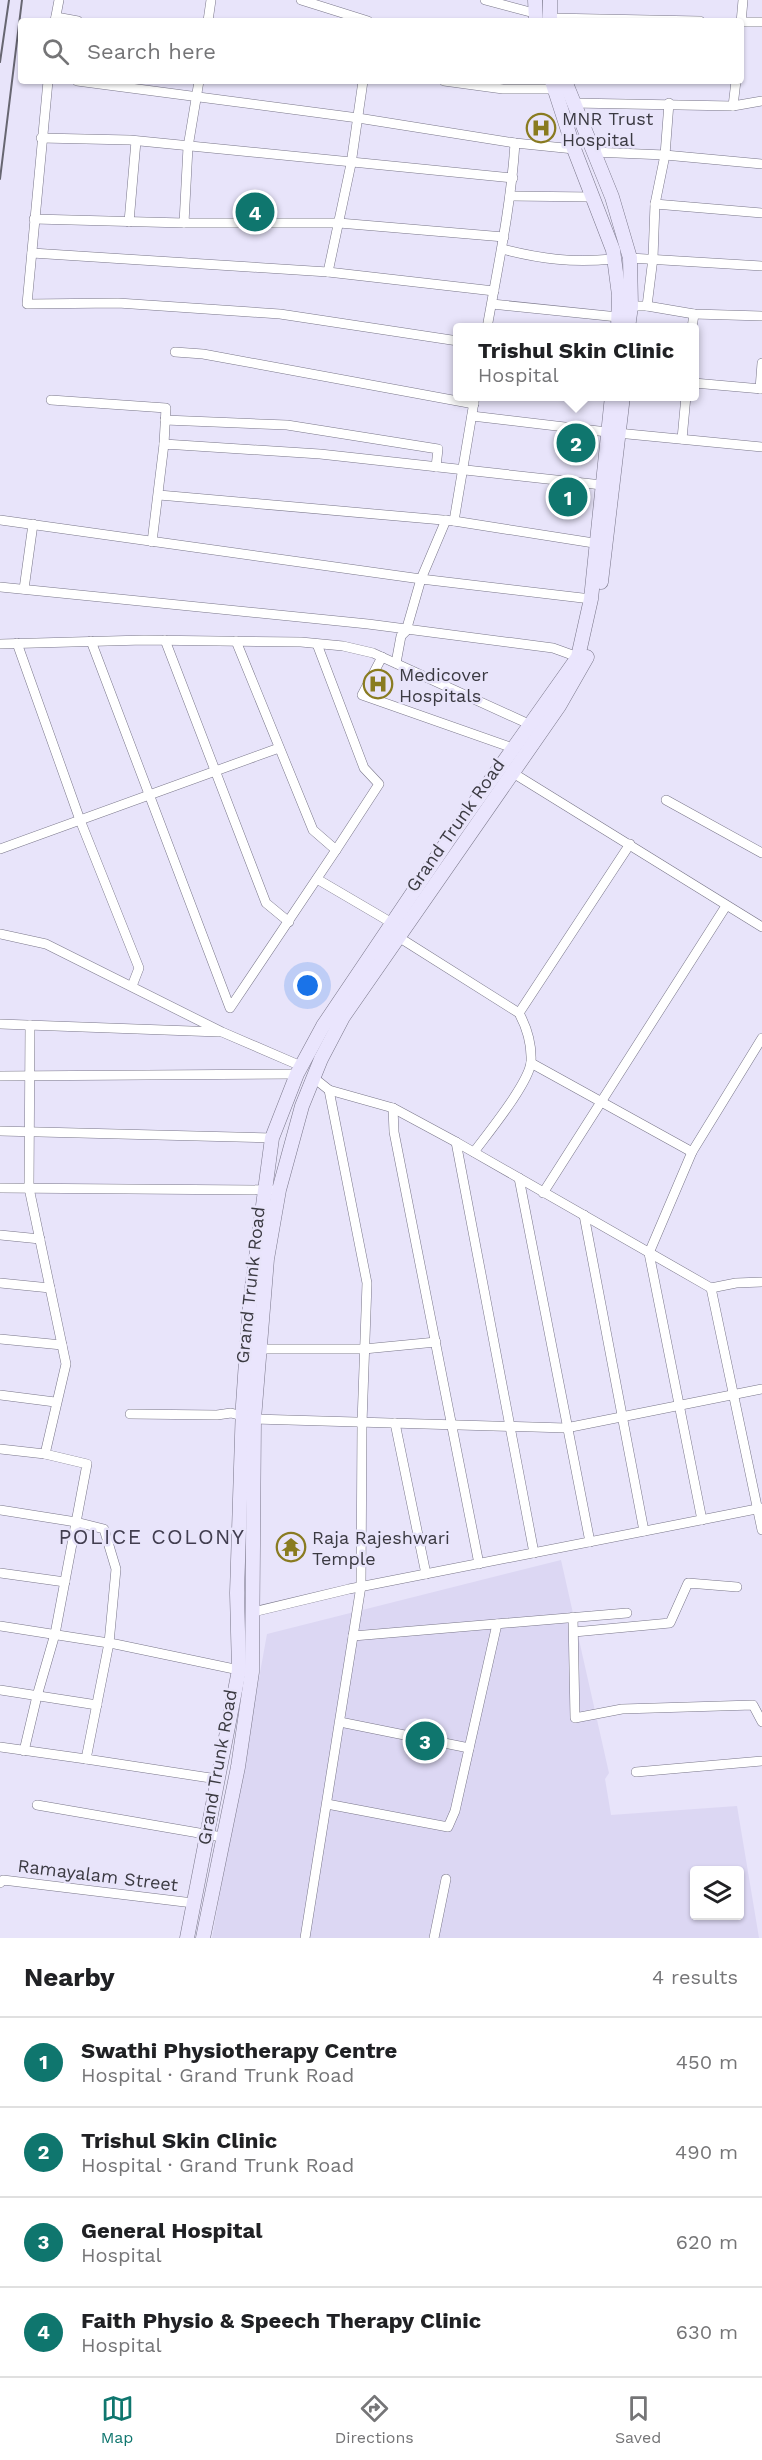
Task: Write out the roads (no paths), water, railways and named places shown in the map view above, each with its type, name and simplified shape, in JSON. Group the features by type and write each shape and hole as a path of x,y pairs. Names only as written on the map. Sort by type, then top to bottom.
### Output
{"main road":[{"path":"541,15 550,0"},
{"path":"557,84 573,103 612,197 630,258 631,306 629,323"},
{"path":"557,84 574,149 613,250 619,295 618,322"},
{"path":"391,942 395,919 578,657 600,544 602,484 613,432 612,401"},
{"name":"Grand Trunk Road","path":"203,1938 238,1767 252,1672 253,1612 248,1418 260,1349 267,1259 279,1190 302,1106 314,1078 314,1056 343,1017 391,942 410,923 559,706 586,660 597,614 600,544 613,432 622,401"},
{"path":"395,919 410,923"},
{"path":"187,1938 239,1670 237,1593 248,1418 250,1303 264,1190 272,1138 299,1070 314,1056"},
{"path":"287,1100 302,1106"}],"street":[{"path":"56,18 59,0"},
{"path":"208,18 211,0"},
{"path":"302,0 359,18"},
{"path":"485,0 541,15 620,18"},
{"path":"741,18 743,0"},
{"path":"744,22 762,22"},
{"path":"48,84 27,304 118,303 280,314 453,340"},
{"path":"98,84 358,118 515,143 574,149"},
{"path":"183,223 188,147 199,84"},
{"path":"328,272 351,164 363,84"},
{"path":"466,84 503,89 557,84"},
{"path":"733,106 736,84"},
{"path":"573,103 733,106 762,101"},
{"path":"647,306 653,258 655,204 665,155 669,103"},
{"path":"41,138 135,141 351,164 513,178"},
{"path":"129,222 135,141"},
{"path":"488,323 513,178 515,143"},
{"path":"593,152 665,155 762,164"},
{"path":"510,196 592,197"},
{"path":"655,204 762,213"},
{"path":"34,219 183,223 339,223 504,237"},
{"path":"502,249 543,259 591,261 613,259"},
{"path":"32,253 328,272 494,291"},
{"path":"630,258 762,266"},
{"path":"492,304 618,322"},
{"path":"631,306 647,306 694,314 762,316"},
{"path":"693,323 694,314"},
{"path":"175,352 203,354 453,396"},
{"path":"699,383 761,389 762,363"},
{"path":"51,400 166,408 159,495 152,542"},
{"path":"396,663 401,636 406,631 421,579 450,521 463,470 475,401"},
{"path":"682,439 686,401"},
{"path":"472,416 762,447"},
{"path":"165,420 287,425 438,449 436,467"},
{"path":"164,444 320,454 602,484"},
{"path":"159,495 450,521 600,544"},
{"path":"0,520 421,579 591,599"},
{"path":"24,589 33,524"},
{"path":"0,587 368,624 406,631 553,648 578,657"},
{"path":"0,644 165,640 343,646 382,657 531,725"},
{"path":"165,640 266,903 289,922"},
{"path":"91,641 230,1008 379,784 363,768 317,644"},
{"path":"236,641 312,830 336,850"},
{"path":"16,643 80,820 139,968 132,986"},
{"path":"382,657 362,694 513,748"},
{"path":"0,849 279,748"},
{"path":"513,773 762,927"},
{"path":"666,800 762,853"},
{"path":"519,1013 630,844"},
{"path":"317,879 395,919"},
{"path":"543,1192 726,906"},
{"path":"0,934 46,944 299,1070"},
{"path":"391,942 519,1013 529,1031 531,1064 523,1083 474,1152"},
{"path":"0,1024 222,1032"},
{"path":"30,1025 29,1188 66,1364 55,1402 45,1454"},
{"path":"702,1520 650,1253 692,1152 762,1038"},
{"path":"531,1064 692,1152"},
{"path":"0,1076 299,1070"},
{"path":"314,1078 328,1090 393,1108 711,1288 736,1283 762,1282"},
{"path":"305,1938 361,1586 362,1423 367,1283 328,1090"},
{"path":"393,1108 394,1132 479,1564"},
{"path":"0,1131 272,1138"},
{"path":"456,1142 534,1553"},
{"path":"519,1178 590,1542"},
{"path":"0,1188 279,1190"},
{"path":"584,1215 644,1531"},
{"path":"0,1235 40,1239"},
{"path":"0,1282 50,1288"},
{"path":"711,1288 760,1508 762,1530"},
{"path":"0,1339 62,1346"},
{"path":"260,1349 364,1349 436,1342"},
{"path":"130,1414 217,1415 231,1413 248,1418 566,1428 762,1389"},
{"path":"0,1395 55,1402"},
{"path":"395,1423 426,1574"},
{"path":"0,1449 45,1454 87,1464 55,1634 24,1750"},
{"path":"253,1612 361,1586 760,1508"},
{"path":"0,1510 76,1522 104,1529 116,1569 109,1643 86,1759"},
{"path":"0,1574 65,1582"},
{"path":"574,1632 670,1623 688,1583 737,1587"},
{"path":"353,1636 627,1613"},
{"path":"573,1617 575,1718 622,1709 753,1705 762,1718"},
{"path":"327,1804 448,1827 455,1811 497,1624"},
{"path":"0,1626 109,1643 239,1670"},
{"path":"0,1690 97,1705"},
{"path":"340,1722 469,1748"},
{"path":"0,1747 217,1779"},
{"path":"636,1772 762,1761"},
{"path":"37,1805 222,1837"},
{"path":"434,1938 446,1879"},
{"name":"Ramayalam Street","path":"1,1881 193,1904"}],"railway":[{"path":"0,62 9,0"},
{"path":"20,18 22,0"},
{"path":"0,179 18,33"}],"place":[{"name":"MNR Trust Hospital","path":"541,128"},
{"name":"Faith Physio & Speech Therapy Clinic","path":"255,212"},
{"name":"Trishul Skin Clinic","path":"576,443"},
{"name":"Swathi Physiotherapy Centre","path":"568,497"},
{"name":"Medicover Hospitals","path":"378,684"},
{"name":"Raja Rajeshwari Temple","path":"291,1547"},
{"name":"General Hospital","path":"425,1741"}],"district":[{"name":"POLICE COLONY","path":"152,1536"}]}
